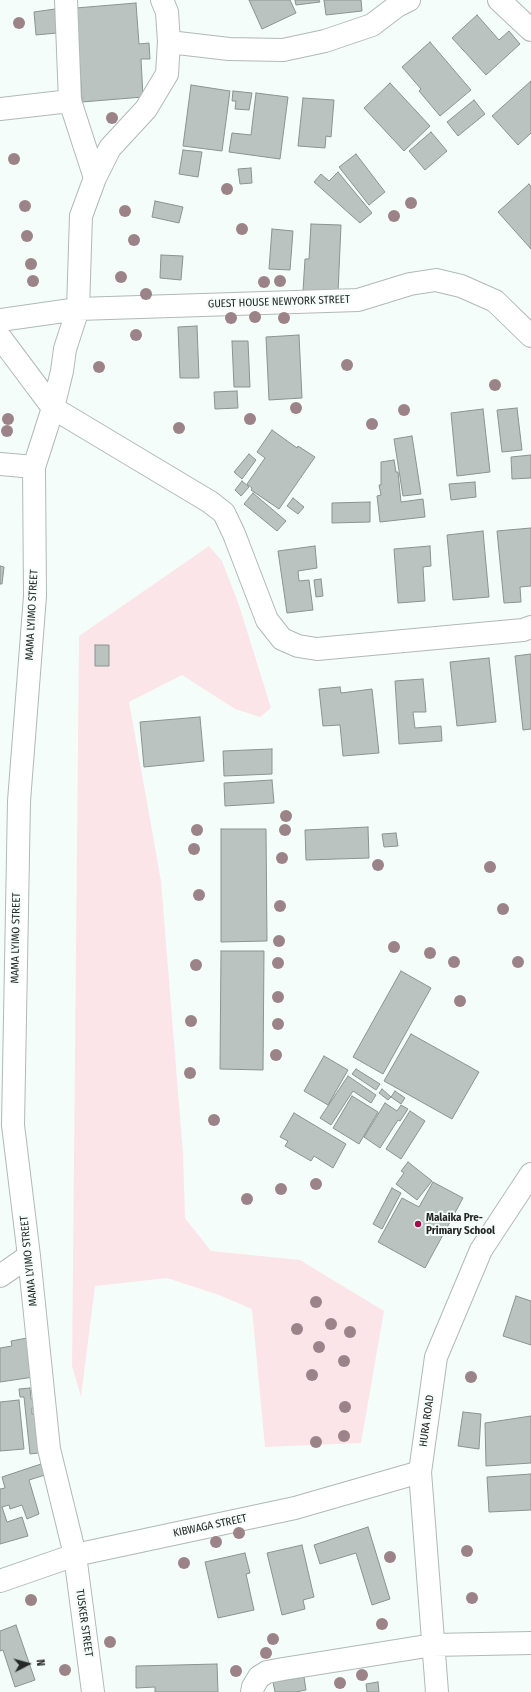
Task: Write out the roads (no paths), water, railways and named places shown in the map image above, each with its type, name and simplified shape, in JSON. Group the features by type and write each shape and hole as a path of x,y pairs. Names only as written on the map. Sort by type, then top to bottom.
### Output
{"street":[{"path":"66,0 70,101 95,178"},
{"name":"MAMA LYIMO STREET","path":"75,1555 49,1449 29,1256 13,1125 19,801 35,596 34,467 53,408 62,371 65,349 78,309 81,216 95,178 110,148 146,109 167,74 169,42 167,12 162,0"},
{"path":"169,42 229,49 282,50 325,40 372,24 397,6 409,0"},
{"path":"499,0 531,30"},
{"path":"0,109 70,101"},
{"name":"GUEST HOUSE NEWYORK STREET","path":"78,309 358,300 410,284 436,280 461,286 494,301 531,336"},
{"path":"0,320 78,309"},
{"path":"0,337 53,408 210,502 224,513 234,534 267,620 282,639 298,646 317,649 523,630 531,627"},
{"path":"0,464 34,467"},
{"name":"HURA ROAD","path":"437,1692 420,1472 436,1357 482,1250 531,1174"},
{"path":"0,1276 29,1256"},
{"name":"KIBWAGA STREET","path":"0,1581 75,1555 295,1508 420,1472"},
{"name":"TUSKER STREET","path":"75,1555 93,1692"},
{"path":"252,1692 252,1687 259,1677 267,1672 433,1645 531,1643"}],"place":[{"name":"Malaika Pre- Primary School","path":"418,1224"}]}
